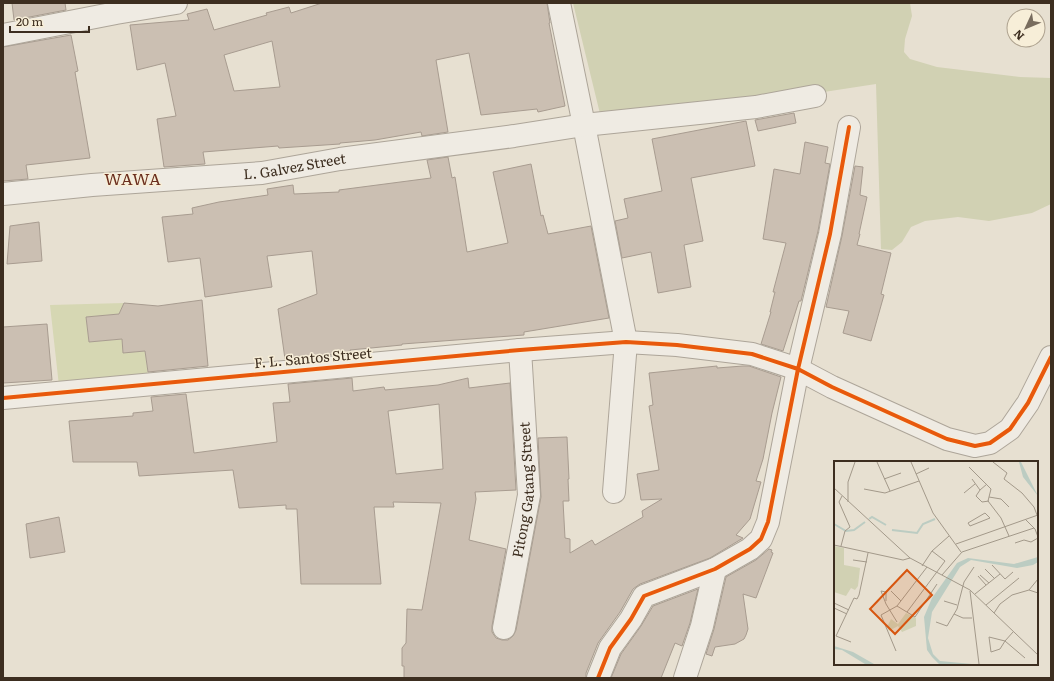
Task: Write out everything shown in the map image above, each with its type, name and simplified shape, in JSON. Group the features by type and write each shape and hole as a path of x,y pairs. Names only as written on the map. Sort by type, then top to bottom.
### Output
{"street":[{"path":"3,35 176,3"},
{"path":"559,3 626,342 614,492"},
{"name":"L. Galvez Street","path":"3,194 92,185 262,173 340,158 514,136 584,125 756,107 815,96"},
{"path":"598,678 610,648 631,619 644,596 715,569 750,549 761,539 768,522 798,369 830,234 849,127"},
{"name":"F. L. Santos Street","path":"3,398 520,350 626,342 677,345 752,354 798,369 832,388 946,439 975,446 990,442 1010,429 1028,403 1051,357"},
{"name":"Pitong Gatang Street","path":"504,628 529,495 520,350"},
{"path":"685,678 702,626 715,569"}],"green space":[{"path":"573,3 910,3 912,16 905,39 904,52 910,59 937,67 1020,77 1051,78 1051,204 1032,213 989,221 958,217 925,221 911,227 902,242 892,250 881,249 876,84 603,126"},
{"path":"124,303 119,314 86,317 89,342 122,339 123,353 145,351 148,375 59,386 50,305"}],"building":[{"path":"12,3 65,3 66,10 14,20"},
{"path":"322,3 547,3 549,23 565,106 538,112 537,109 481,115 469,53 436,60 448,132 422,136 421,132 340,144 279,148 278,146 203,152 205,164 164,167 157,119 176,116 165,63 137,70 130,25 189,20 187,14 207,9 214,30 289,7 291,13","holes":["272,41 280,87 234,91 224,55"]},
{"path":"71,35 78,71 75,72 90,158 26,165 28,179 3,181 3,47"},
{"path":"794,113 796,123 758,131 755,120"},
{"path":"746,121 755,166 691,178 703,241 684,245 691,287 658,293 651,252 622,258 615,221 628,218 624,199 662,191 652,139"},
{"path":"805,142 828,147 825,163 830,164 818,231 801,301 799,301 783,351 761,344 771,312 775,292 773,292 786,243 763,239 774,169 800,174"},
{"path":"448,157 452,178 455,177 467,252 508,243 493,172 531,164 541,216 543,215 548,234 591,226 609,318 524,332 524,335 402,344 350,350 351,353 285,359 278,309 317,294 312,251 267,256 272,287 205,297 200,258 168,262 162,217 193,214 192,208 219,202 268,195 267,189 293,185 294,194 339,192 339,190 431,178 427,160"},
{"path":"855,166 863,167 860,195 867,197 857,245 891,253 881,294 884,295 871,341 843,333 849,311 826,307 842,236"},
{"path":"39,222 42,261 7,264 10,226"},
{"path":"202,300 208,366 148,372 145,351 123,353 122,339 89,342 86,317 119,314 124,303 158,306"},
{"path":"47,324 52,380 3,383 3,327"},
{"path":"717,366 717,368 749,366 781,377 763,459 756,481 761,482 750,519 736,535 743,538 710,558 640,584 633,589 620,612 598,643 586,673 586,678 404,678 402,648 406,643 407,609 422,610 441,503 393,502 394,507 374,507 381,584 301,584 297,509 286,509 286,505 239,508 233,470 139,476 137,462 73,462 69,421 133,416 133,413 153,411 151,397 186,394 194,453 277,442 273,403 290,402 288,384 352,378 353,391 384,387 385,390 438,385 468,378 469,388 510,383 516,490 475,492 476,499 469,540 506,549 492,632 496,638 508,640 513,636 516,630 541,497 538,438 567,437 569,501 563,501 565,538 570,539 570,553 592,540 595,545 643,517 642,511 662,499 641,500 637,474 659,470 649,406 653,405 649,373","holes":["439,404 443,469 396,474 388,411"]},
{"path":"59,517 65,552 30,558 26,524"},
{"path":"769,549 772,550 771,552 773,553 756,598 743,594 748,629 744,639 735,644 715,647 712,656 706,654 714,629 726,577 756,560"},
{"path":"698,589 690,623 682,646 675,643 661,678 611,678 621,654 653,606"}],"cycle path":[{"path":"598,678 610,648 631,619 644,596 715,569 750,549 761,539 768,522 798,369 830,234 849,127"},
{"path":"3,398 520,350 626,342 677,345 752,354 798,369 832,387 947,439 975,446 990,443 1010,429 1028,403 1051,357"}],"district":[{"name":"WAWA","path":"133,179"}]}
